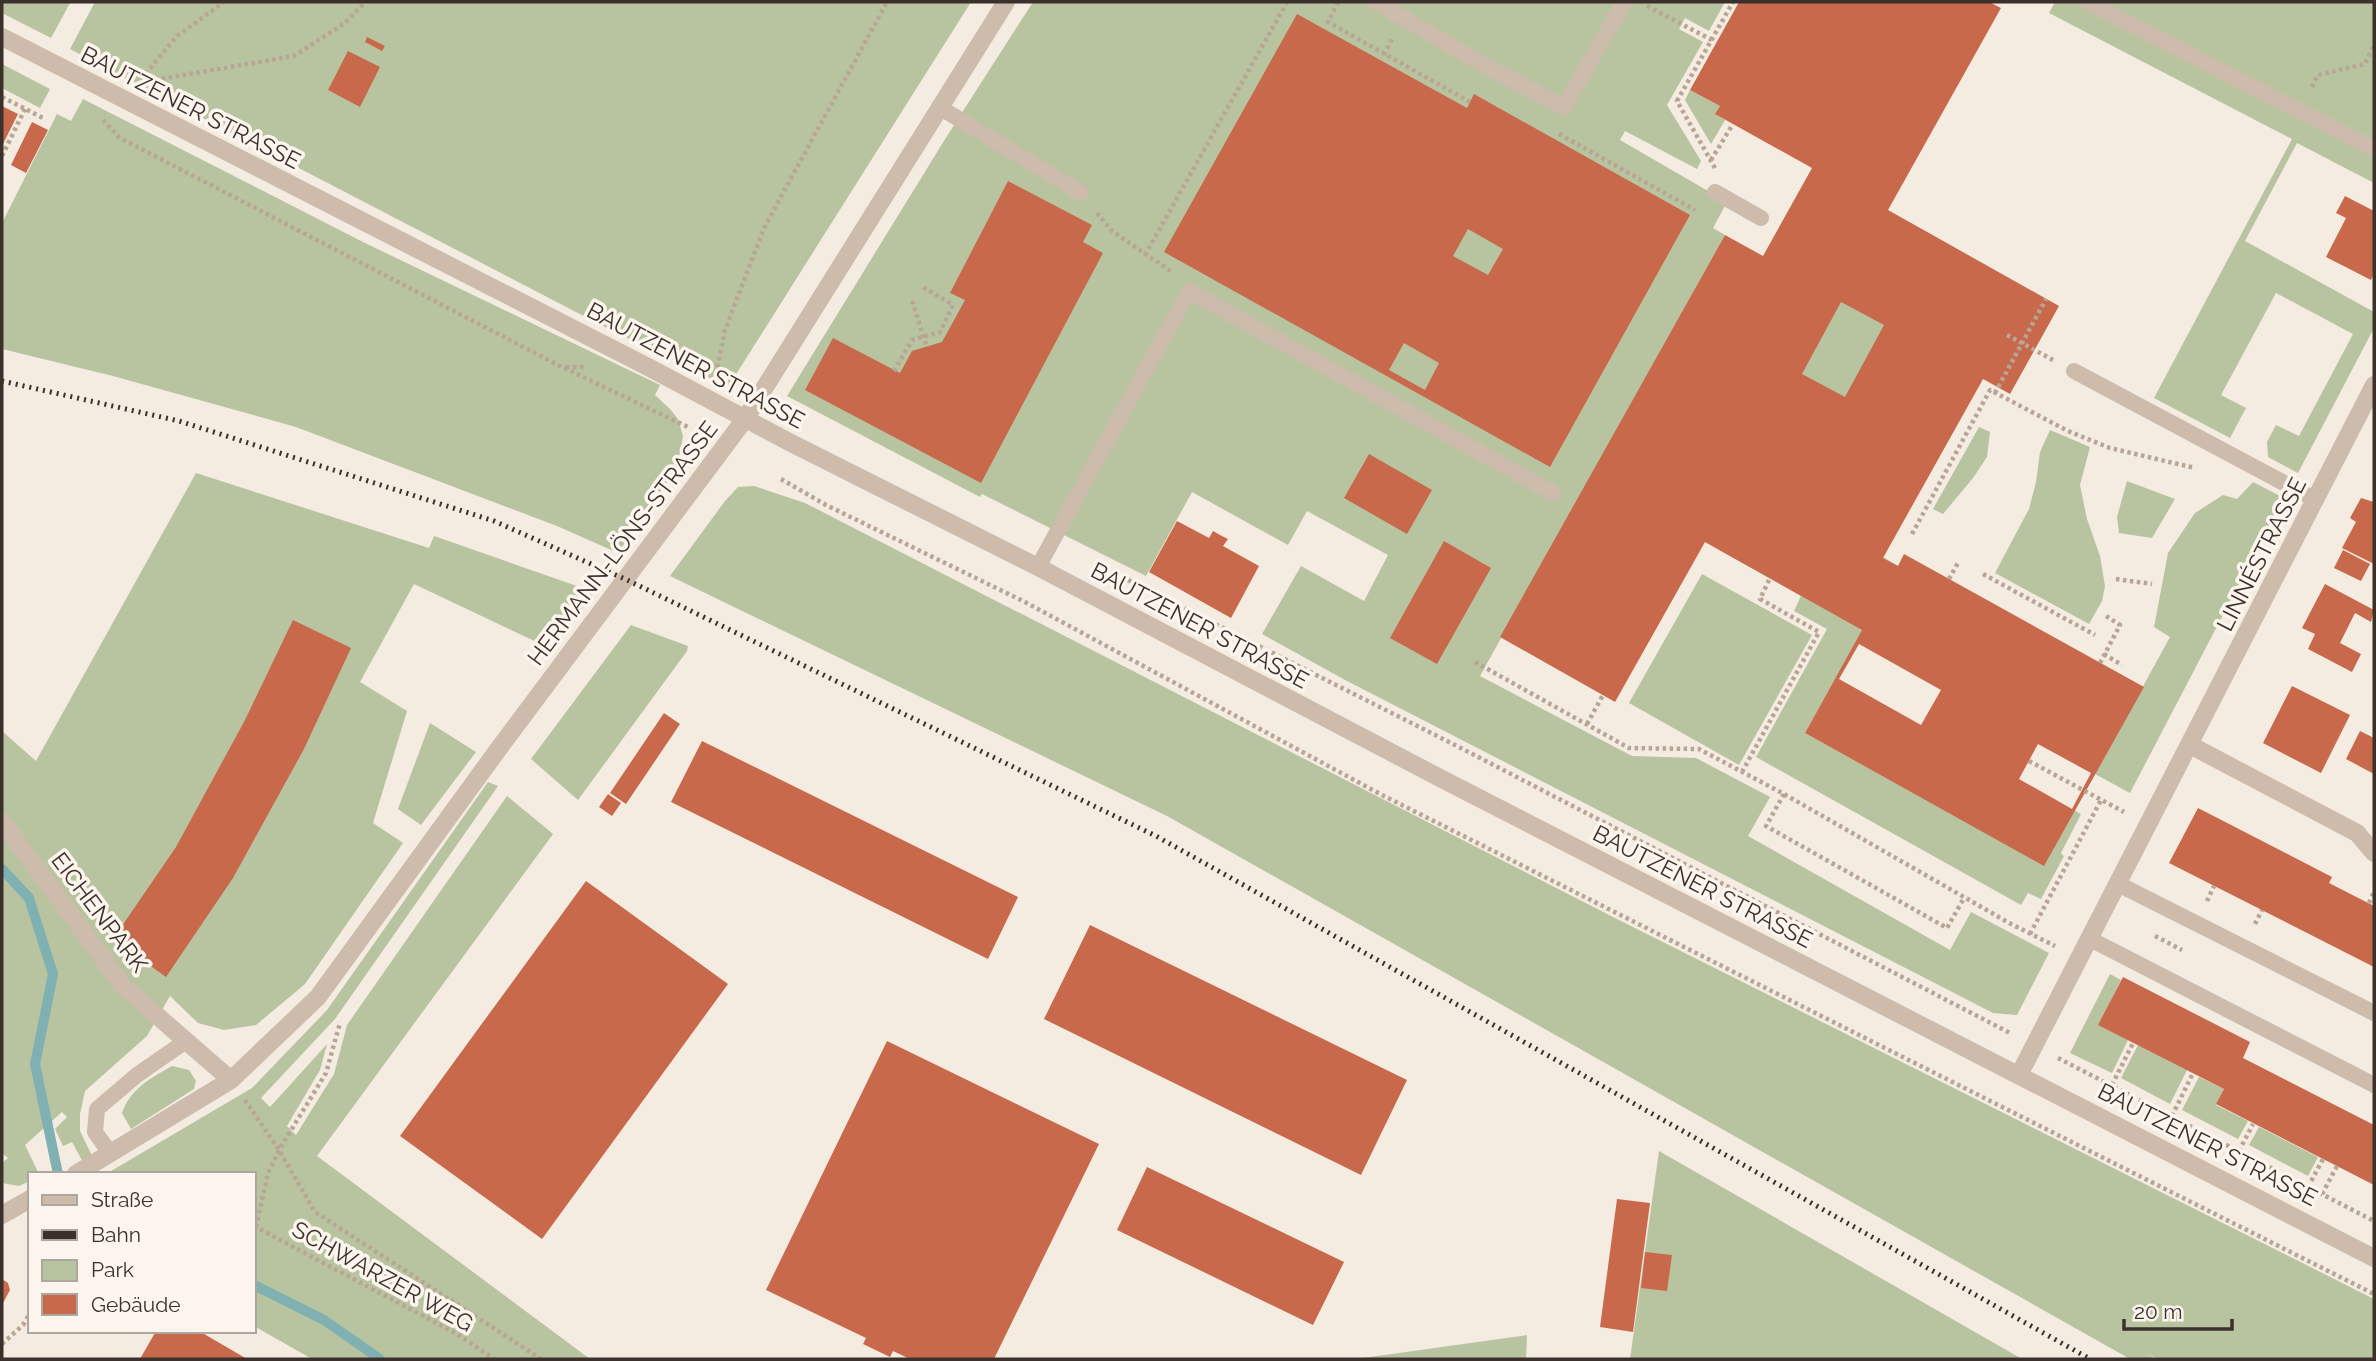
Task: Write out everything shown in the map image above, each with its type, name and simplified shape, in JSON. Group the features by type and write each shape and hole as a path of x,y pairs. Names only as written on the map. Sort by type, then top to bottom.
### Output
{"street":[{"name":"HERMANN-LÖNS-STRASSE","path":"79,1172 231,1080 318,997 497,751 745,419 1006,2"},
{"name":"BAUTZENER STRASSE","path":"2,37 1038,567 1440,778 2374,1258"},
{"name":"LINNÉSTRASSE","path":"2019,1075 2374,385"},
{"path":"2190,744 2357,833 2374,853"},
{"name":"EICHENPARK","path":"2,821 123,986 231,1080"},
{"path":"2,1215 28,1200"}],"lane":[{"path":"1376,2 1491,69 1564,107 1624,2"},
{"path":"2087,2 2374,149"},
{"path":"939,107 1081,193"},
{"path":"1715,192 1761,218"},
{"path":"1038,567 1189,291 1553,493"},
{"path":"2074,372 2316,500"},
{"path":"2118,884 2374,1013"},
{"path":"2090,939 2374,1085"},
{"path":"110,1153 95,1132 97,1109 137,1075 186,1041"}],"path":[{"path":"224,2 177,36 138,83 294,56 345,23 365,2"},
{"path":"703,396 718,370 725,330 764,228 887,2"},
{"path":"1145,255 1287,2"},
{"path":"1338,2 1328,22 1470,102"},
{"path":"1639,2 1712,40"},
{"path":"1570,140 1703,214 1721,179 1677,101 1733,2"},
{"path":"1384,55 1392,40"},
{"path":"2318,75 2365,64 2374,45"},
{"path":"1421,75 1425,67"},
{"path":"1458,96 1462,87"},
{"path":"2,97 45,119"},
{"path":"2,156 25,109"},
{"path":"95,113 120,138 562,367 688,427"},
{"path":"1711,160 1732,124"},
{"path":"1081,193 1112,231 1183,278 1189,291"},
{"path":"894,370 912,340 940,332 953,305 921,286"},
{"path":"1995,393 2046,299"},
{"path":"912,301 927,347"},
{"path":"2007,335 2042,354"},
{"path":"1912,534 1990,390 2068,431 2110,447 2199,469"},
{"path":"781,479 826,505 1025,603 1382,795 2374,1294"},
{"path":"1949,579 1959,561"},
{"path":"1983,574 2095,635"},
{"path":"1742,772 1819,632 1760,599 1770,578"},
{"path":"1126,579 1457,746 2014,1035"},
{"path":"2116,579 2152,584"},
{"path":"2100,663 2120,625 2106,616"},
{"path":"2104,654 2122,665"},
{"path":"1475,662 1629,747 1699,749 1784,794 1964,898 2059,948"},
{"path":"1587,723 1603,695"},
{"path":"2029,761 2129,815"},
{"path":"1784,794 1766,826 1947,928 1964,898"},
{"path":"2030,934 2101,800"},
{"path":"2369,903 2374,892"},
{"path":"2155,936 2182,950"},
{"path":"256,1222 268,1173 326,1073 340,1023"},
{"path":"2112,1085 2133,1042"},
{"path":"2056,1056 2374,1221"},
{"path":"2172,1116 2193,1073"},
{"path":"231,1080 279,1150 315,1212 541,1359"},
{"path":"2239,1151 2253,1124"},
{"path":"2308,1187 2323,1159"},
{"path":"2322,1194 2337,1166"},
{"name":"SCHWARZER WEG","path":"256,1227 457,1334 494,1359"},
{"path":"2,1344 23,1325 28,1316"}],"green space":[{"path":"2,2 70,3 51,38 2,13"},
{"path":"95,2 971,2 728,387 599,324 70,49"},
{"path":"1033,2 1725,2 1709,31 1685,18 1679,29 1703,42 1667,105 1701,161 1697,169 1625,131 1620,140 1727,202 1713,228 1725,235 1480,676 1632,756 1696,758 1770,797 1748,836 1950,950 1971,912 2049,953 2017,1015 1993,1013 1347,681 1262,634 1301,566 1364,601 1388,555 1307,511 1288,545 1192,492 1146,576 982,494 980,497 787,396"},
{"path":"2055,2 2374,2 2374,183 2297,143 2245,241 2374,312 2374,328 2298,473 2268,457 2267,442 2276,425 2299,436 2353,334 2276,293 2221,395 2246,408 2230,438 2154,398 2292,139 2049,13"},
{"path":"2,64 50,89 40,108 2,88"},
{"path":"1690,90 1720,106 1716,114 1725,120 1711,144 1685,100"},
{"path":"83,99 363,242 660,385 655,395 678,419 683,436 677,468 618,553 557,526 296,427 113,376 2,349 2,223 57,114 71,121"},
{"path":"1841,299 1983,379 1883,557 1898,566 1805,733 2044,865 2074,810 2081,814 2061,853 2064,856 2041,899 2028,893 2021,905 1756,757 1827,629 1794,611 1801,596 1705,542"},
{"path":"1979,427 1990,432 1987,457 1943,514 1933,509"},
{"path":"2050,430 2090,447 2080,485 2087,519 2100,556 2105,586 2102,601 2089,624 1995,573 2029,509 2040,452"},
{"path":"196,473 429,548 434,536 594,592 555,645 549,648 414,584 360,682 407,711 373,823 403,843 305,984 256,1025 224,1030 198,1023 170,996 147,1036 85,1091 80,1114 80,1131 92,1156 83,1162 72,1142 63,1146 55,1129 67,1117 62,1112 25,1145 38,1172 28,1172 28,1182 19,1186 2,1183 2,1163 8,1158 2,1153 2,731 36,761"},
{"path":"2127,481 2175,499 2152,538 2119,533 2117,517"},
{"path":"2253,482 2284,498 2130,793 2095,774 2170,637 2154,627 2168,553 2195,513 2223,495 2237,499"},
{"path":"754,486 805,503 1615,918 2374,1299 2374,1359 2158,1359 2146,1353 2156,1359 2130,1359 1167,816 670,576 738,487"},
{"path":"1702,574 1812,635 1739,765 1629,703"},
{"path":"631,625 688,646 687,651 578,800 531,759"},
{"path":"430,723 476,752 421,825 398,809"},
{"path":"488,782 498,786 335,1019 261,1098 270,1107 327,1044 320,1070 287,1126 296,1135 334,1074 347,1025 507,796 553,834 317,1156 590,1359 312,1359 256,1327 256,1172 109,1172 252,1088 327,1010"},
{"path":"2110,974 2121,980 2099,1025 2128,1040 2112,1073 2070,1053"},
{"path":"2138,1045 2187,1070 2170,1104 2121,1078"},
{"path":"172,1066 189,1070 196,1081 194,1089 131,1129 122,1113 130,1097 142,1085"},
{"path":"2199,1077 2224,1089 2216,1105 2248,1121 2238,1139 2182,1110"},
{"path":"2259,1127 2318,1157 2308,1176 2249,1145"},
{"path":"1659,1151 2022,1359 1630,1359"},
{"path":"1527,1335 1526,1359 1356,1359"}],"building":[{"path":"1739,2 1989,2 2001,8 1888,210 2059,306 2010,394 1983,379 1883,558 1898,566 1904,554 2144,687 2044,866 1805,733 1862,630 1705,542 1615,702 1500,637 1725,235 1763,256 1812,168 1715,114 1720,106 1690,90","holes":["1841,302 1884,325 1845,397 1802,374","1859,644 1941,690 1921,725 1839,679","2038,744 2091,773 2072,809 2019,779"]},
{"path":"1297,14 1467,108 1474,94 1690,215 1550,467 1164,252","holes":["1468,229 1503,249 1488,275 1453,256","1404,343 1439,363 1425,390 1389,370"]},
{"path":"367,37 385,46 382,51 365,42"},
{"path":"348,51 380,67 360,107 328,90"},
{"path":"2,106 18,114 2,146"},
{"path":"32,122 48,130 26,173 11,165"},
{"path":"1008,181 1092,225 1083,242 1103,253 981,483 805,390 833,338 900,373 912,351 942,342 965,300 950,293"},
{"path":"2345,196 2374,211 2374,273 2371,280 2326,257 2346,218 2336,213"},
{"path":"1369,454 1432,490 1407,534 1344,498"},
{"path":"2361,498 2374,502 2374,564 2342,548 2356,522 2350,518"},
{"path":"1177,521 1209,538 1213,531 1228,539 1223,546 1259,566 1231,618 1149,572"},
{"path":"1444,541 1491,568 1437,664 1390,638"},
{"path":"2343,550 2370,564 2361,581 2334,568"},
{"path":"2325,584 2374,610 2371,622 2355,613 2340,643 2361,654 2352,672 2308,649 2315,634 2302,628"},
{"path":"293,620 351,648 304,749 233,878 166,977 113,939 176,847 245,720"},
{"path":"2292,686 2350,715 2321,773 2263,743"},
{"path":"664,713 680,724 626,804 610,793"},
{"path":"2360,731 2374,738 2374,774 2346,759"},
{"path":"702,741 1018,897 988,959 671,802"},
{"path":"608,794 621,803 612,816 599,807"},
{"path":"2198,808 2332,877 2329,883 2374,906 2374,967 2169,863"},
{"path":"586,881 728,984 542,1239 400,1136"},
{"path":"1090,925 1407,1080 1361,1175 1044,1019"},
{"path":"2123,977 2250,1042 2243,1058 2374,1125 2374,1185 2216,1104 2224,1089 2098,1025"},
{"path":"887,1041 1099,1144 994,1359 910,1359 893,1351 890,1357 863,1344 866,1338 766,1290"},
{"path":"1147,1167 1344,1262 1313,1325 1117,1230"},
{"path":"1617,1199 1650,1203 1633,1332 1600,1327"},
{"path":"1645,1252 1672,1255 1667,1291 1641,1288"},
{"path":"2,1279 8,1283 10,1290 2,1305"},
{"path":"155,1333 202,1333 247,1359 140,1359"}],"waterway":[{"path":"2,869 29,898 53,974 35,1064 58,1172"},
{"path":"256,1286 324,1320 380,1359"}],"railway":[{"path":"2,381 179,421 494,521 625,579 1156,836 2090,1359"}]}
